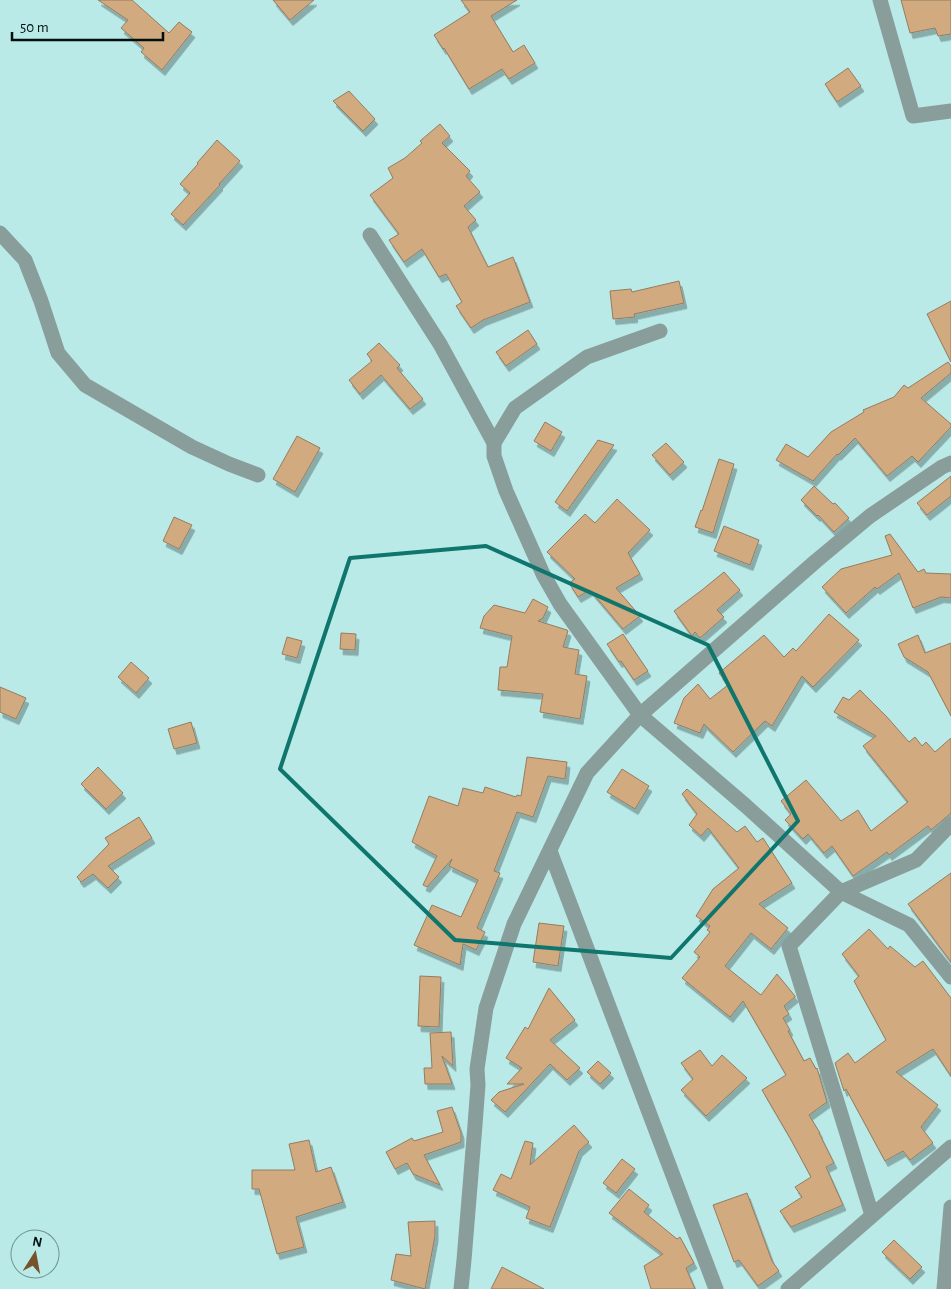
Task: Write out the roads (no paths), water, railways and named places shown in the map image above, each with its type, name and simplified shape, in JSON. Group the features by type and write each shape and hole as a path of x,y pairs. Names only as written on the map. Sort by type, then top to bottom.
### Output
{"street":[{"path":"880,0 914,116 951,111"},
{"path":"0,234 25,260 58,353 85,385 192,447 258,475"},
{"path":"370,235 440,344 494,443 494,456 506,491 544,574 560,604 640,715 746,806 841,892 909,925 951,977"},
{"path":"494,443 515,408 587,357 660,332"},
{"path":"460,1289 464,1260 478,1069 486,1008 514,924 587,773 640,715 816,561 870,516 942,467 951,463"},
{"path":"872,1215 789,946 841,892 916,860 951,824"},
{"path":"550,851 716,1289"},
{"path":"788,1289 951,1147"},
{"path":"944,1289 951,1207"}]}
